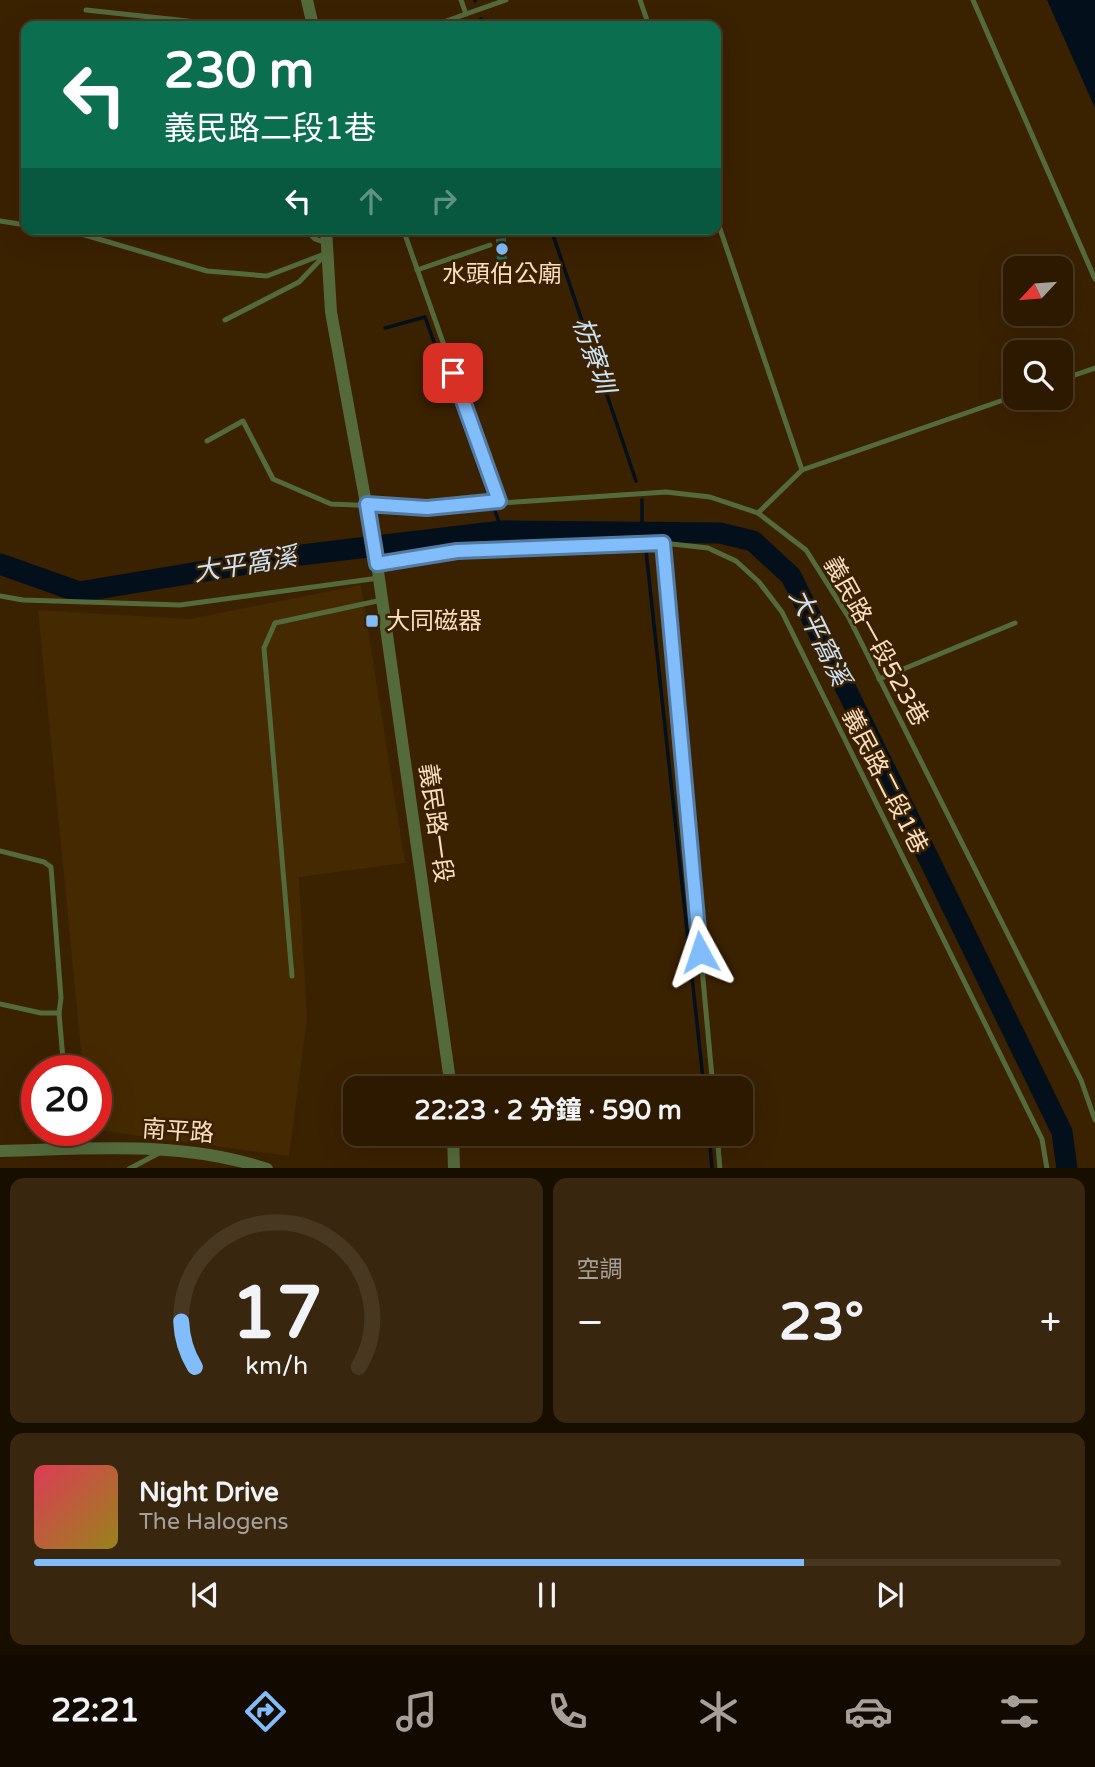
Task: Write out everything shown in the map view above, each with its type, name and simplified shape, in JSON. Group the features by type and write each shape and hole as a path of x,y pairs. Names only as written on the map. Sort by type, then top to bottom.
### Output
{"street":[{"path":"307,0 312,21"},
{"path":"326,235 331,312 367,504"},
{"name":"義民路一段","path":"367,504 449,1076"},
{"path":"453,1146 454,1168"},
{"name":"南平路","path":"0,1151 72,1150 90,1147 163,1151 230,1156 267,1168"}],"lane":[{"path":"461,0 466,14"},
{"path":"446,21 506,0"},
{"path":"640,0 647,21"},
{"path":"972,0 1095,279"},
{"path":"86,10 188,21"},
{"path":"0,221 21,224"},
{"path":"721,232 802,470"},
{"path":"85,235 207,271 267,276 327,248"},
{"path":"311,235 327,248"},
{"path":"404,235 499,501"},
{"path":"417,270 490,245"},
{"path":"225,320 299,282 327,248"},
{"path":"1073,376 1095,368"},
{"path":"758,513 802,470 1003,400"},
{"name":"義民路一段523巷","path":"207,441 243,421 273,479 331,505 367,504 427,508 499,501 666,492 710,496 758,513 806,550 849,618 1081,1080 1095,1120"},
{"path":"663,543 712,1076"},
{"name":"義民路二段1巷","path":"377,564 457,551 663,543 708,548 736,561 759,582 782,612 1042,1139 1047,1168"},
{"path":"0,596 23,600 180,605 379,578"},
{"path":"292,976 264,648 275,623 382,600"},
{"path":"880,679 1015,623"},
{"path":"0,851 44,862 51,867 63,1055"},
{"path":"0,1004 41,1013 59,1013"},
{"path":"72,1146 72,1150"},
{"path":"718,1146 720,1168"},
{"path":"130,1168 163,1151"}],"shaded area":[{"path":"361,585 405,863 299,877 307,1019 289,1156 112,1132 112,1055 81,1055 38,610 189,619"}],"water":[{"path":"1047,0 1095,0 1095,108"}],"building":[{"name":"水頭伯公廟","path":"506,238 507,259 497,260 496,239"}],"waterway":[{"name":"枋寮圳","path":"553,235 636,481"},
{"path":"385,328 425,317 488,493"},
{"path":"642,500 642,532"},
{"path":"495,511 502,531"},
{"name":"大平窩溪","path":"0,564 79,592 301,555 502,531 720,533 753,541 791,576 1062,1132 1067,1168"},
{"name":"枋寮圳","path":"646,551 703,1076"},
{"name":"枋寮圳","path":"710,1146 712,1168"}],"place":[{"name":"水頭伯公廟","path":"502,249"},
{"name":"大同磁器","path":"372,621"}],"route":[{"path":"453,373 499,501 427,508 367,504 377,564 457,551 663,543 700,952"}]}
